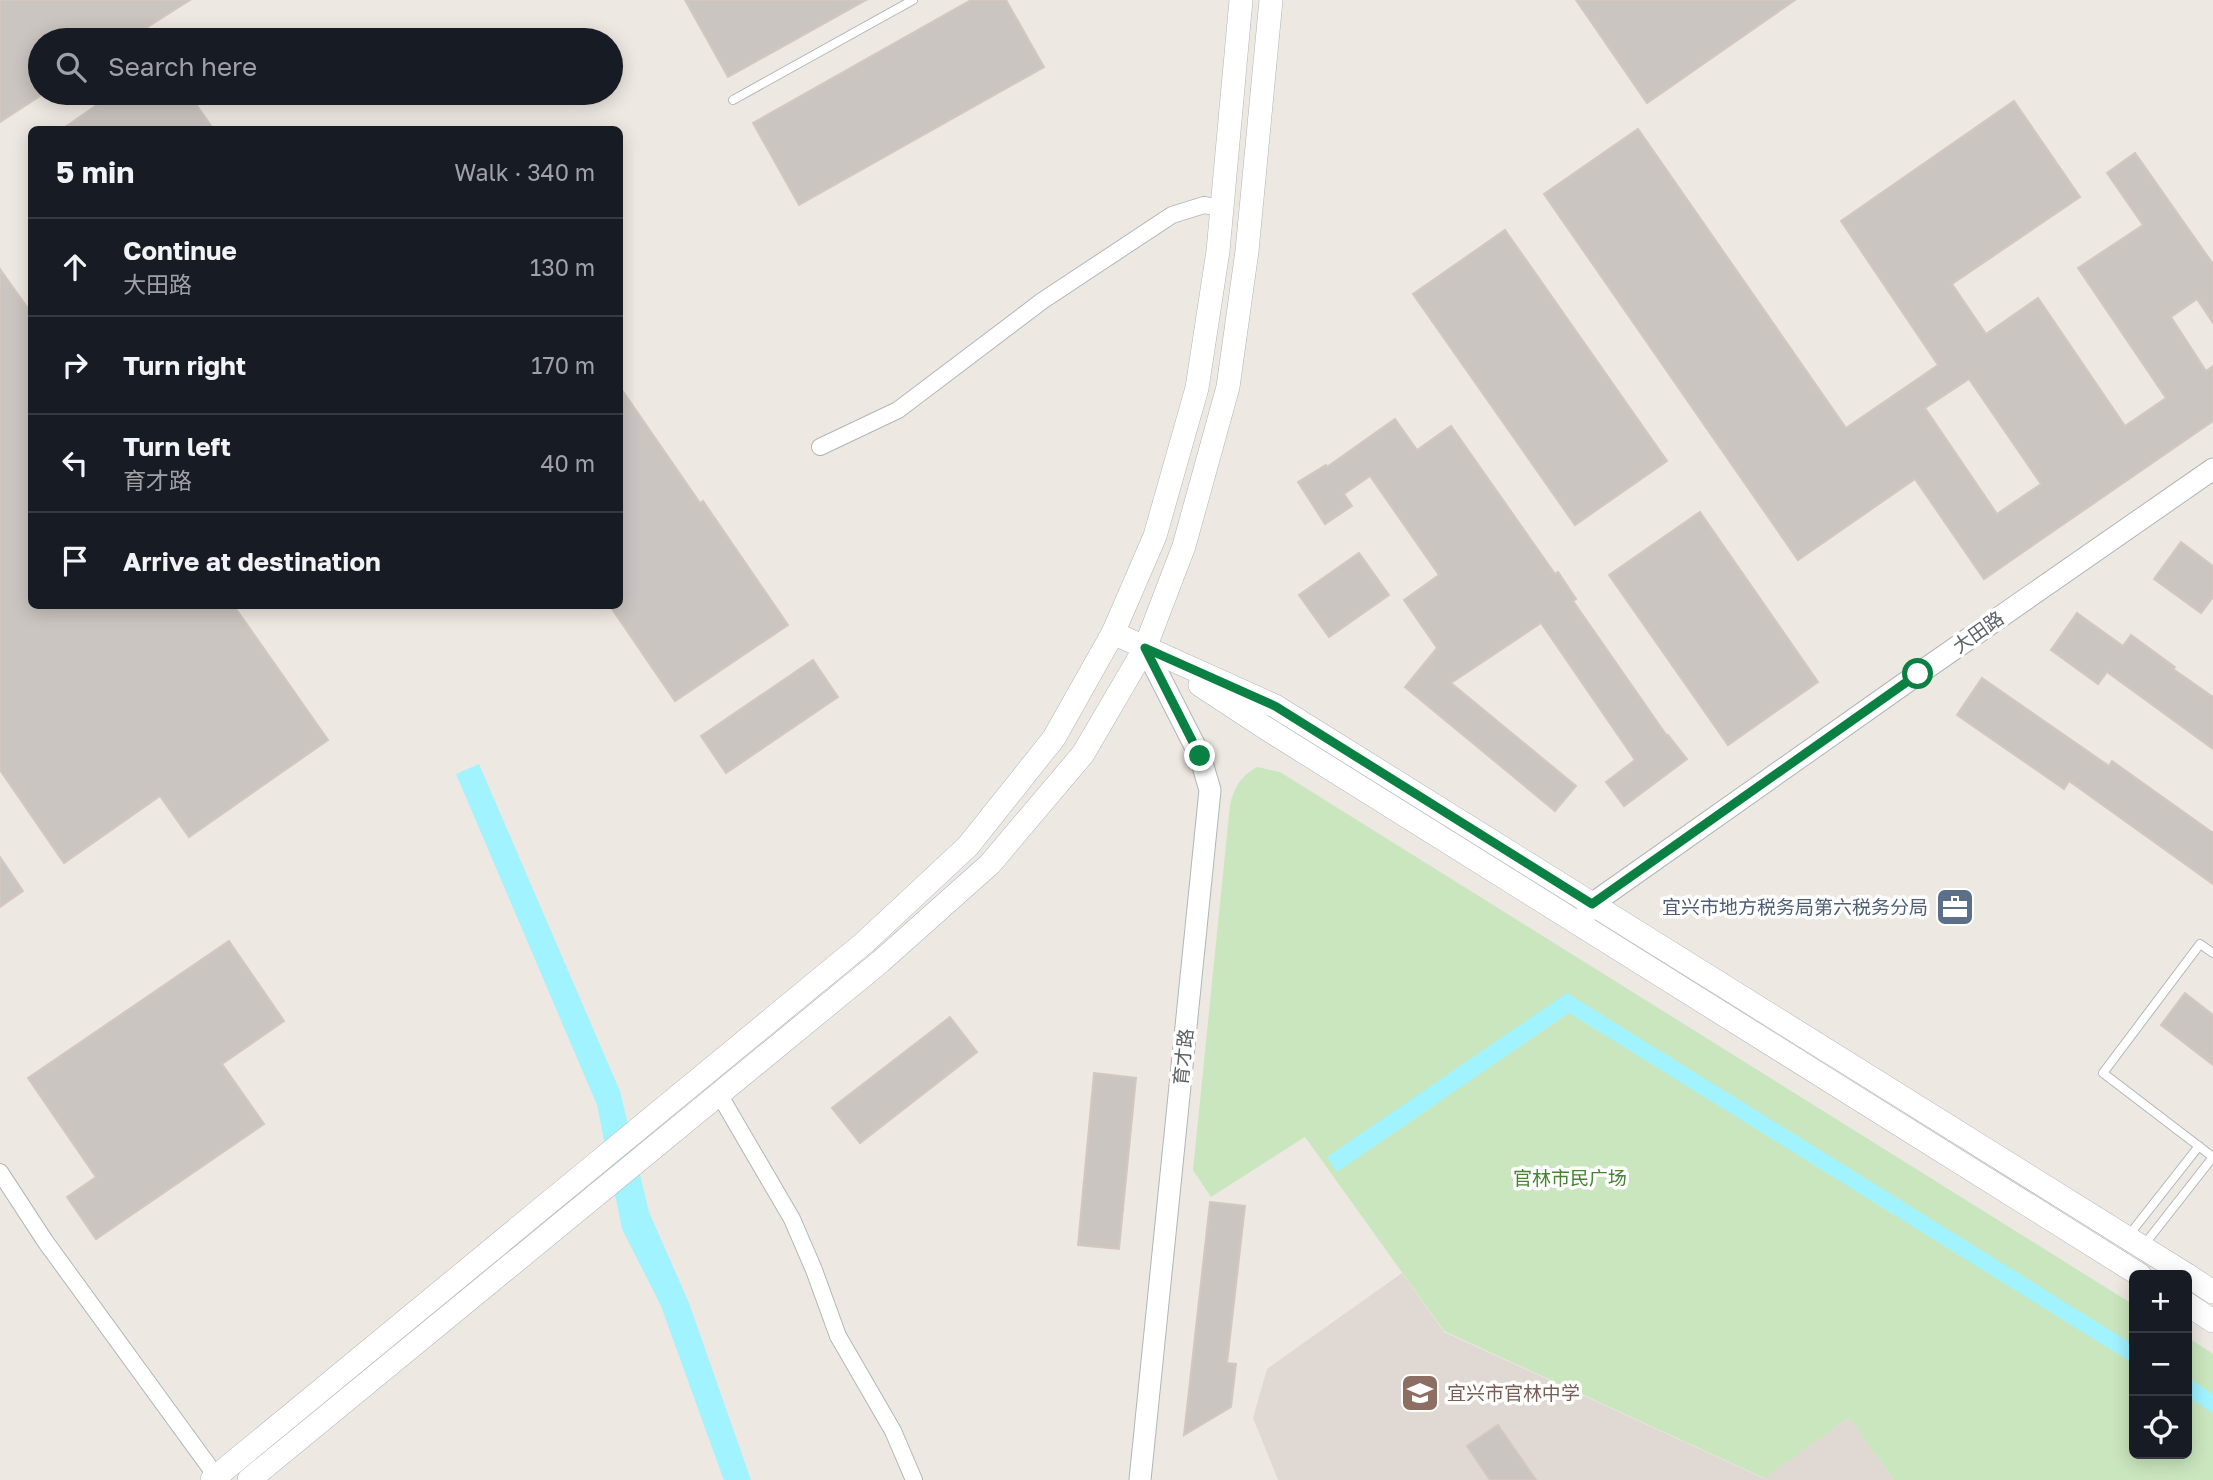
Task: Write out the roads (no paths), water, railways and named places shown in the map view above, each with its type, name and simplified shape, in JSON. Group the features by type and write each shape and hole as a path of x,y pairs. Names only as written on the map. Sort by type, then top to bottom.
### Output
{"main road":[{"path":"214,1478 864,943 968,846 1054,738 1113,633 1155,536 1197,388 1217,251 1241,0"},
{"path":"249,1480 880,962 990,864 1083,754 1145,648 1184,546 1228,387 1247,251 1271,0"},
{"path":"1113,633 1275,706 2179,1270"},
{"path":"1145,648 1264,727 2132,1270"},
{"path":"2192,1278 2213,1292"},
{"path":"2192,1307 2213,1321"}],"street":[{"path":"820,447 898,410 1042,301 1172,215 1204,205 1221,208"},
{"name":"大田路","path":"1579,924 1592,904 2213,469"},
{"name":"育才路","path":"1140,1480 1210,790 1200,756 1145,648"},
{"path":"719,1094 792,1219 838,1336 893,1431 914,1480"},
{"path":"0,1172 45,1241 214,1478"}],"lane":[{"path":"733,100 913,0"},
{"path":"2135,1243 2213,1157 2103,1073 2200,943 2213,953"},
{"path":"2135,1243 2199,1146"}],"water":[{"path":"479,764 620,1091 649,1212 689,1303 751,1480 724,1480 661,1306 622,1229 597,1105 456,774"},
{"path":"1567,993 2129,1342 2129,1361 1569,1013 1337,1172 1327,1157"},
{"path":"2192,1380 2213,1394 2213,1413 2192,1400"}],"place":[{"name":"宜兴市地方税务局第六税务分局","path":"1955,907"},
{"name":"宜兴市官林中学","path":"1420,1393"}],"park label":[{"name":"官林市民广场","path":"1570,1178"}]}
